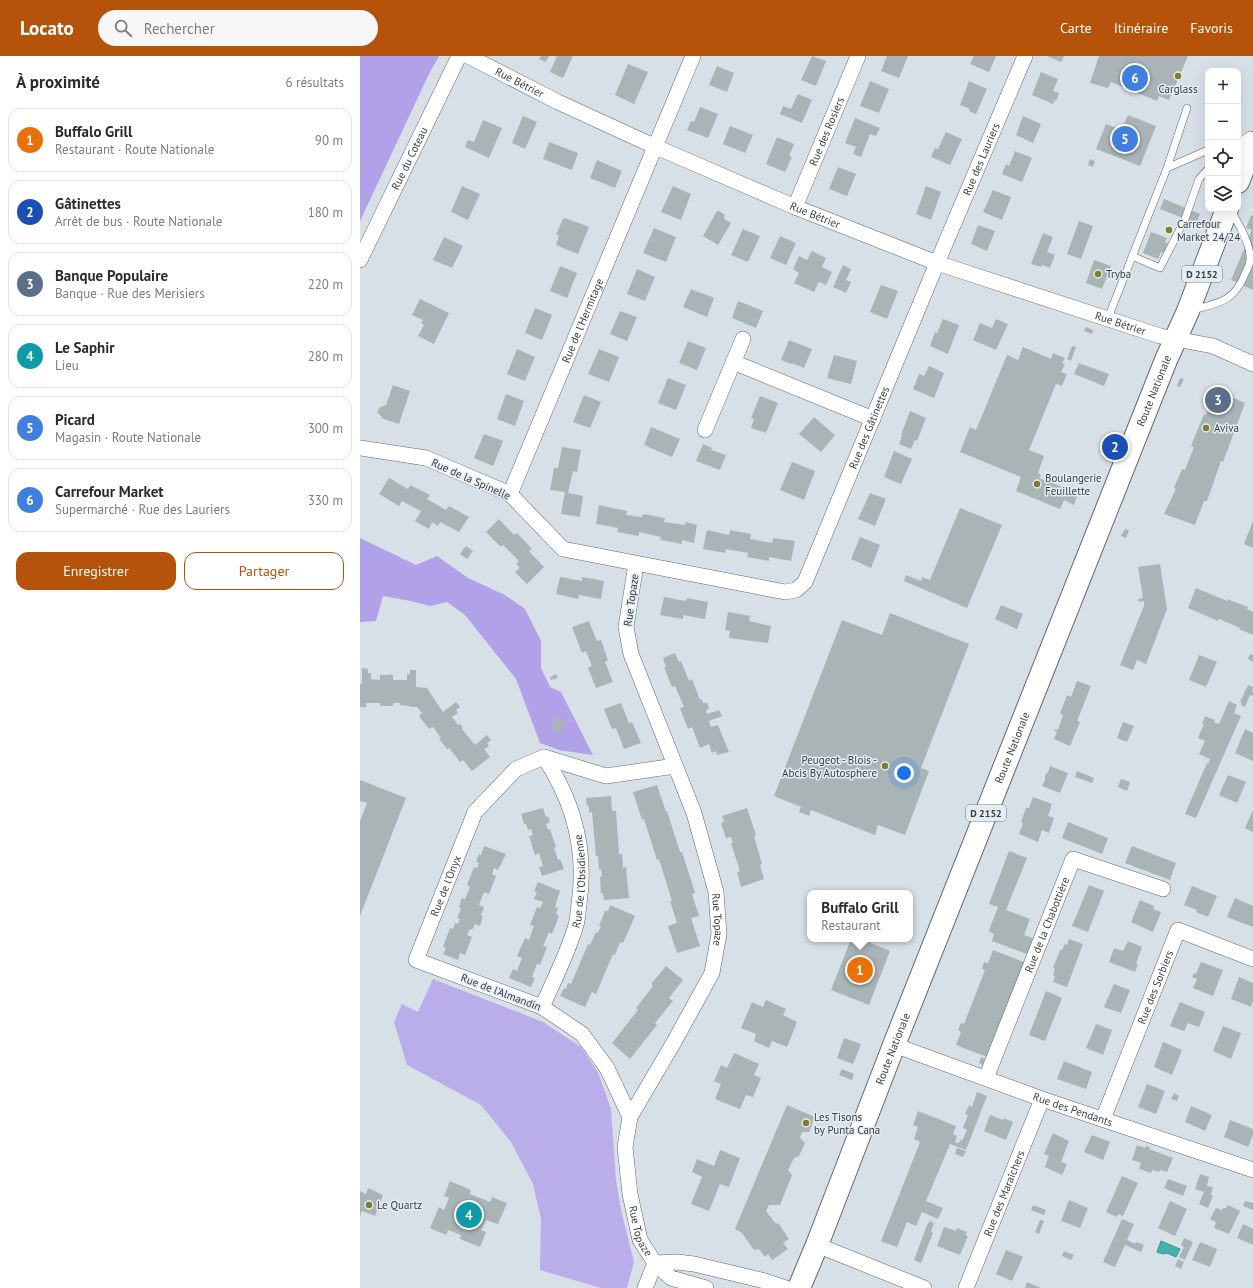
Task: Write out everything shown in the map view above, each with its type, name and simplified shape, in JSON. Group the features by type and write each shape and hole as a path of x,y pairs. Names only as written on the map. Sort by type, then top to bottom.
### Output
{"main road":[{"path":"1240,176 1253,143"},
{"name":"Route Nationale","path":"799,1288 894,1045 1228,212"}],"street":[{"name":"Rue du Coteau","path":"360,260 458,56"},
{"name":"Rue Bétrier","path":"468,56 558,102 656,147 795,207 937,263 1160,336 1213,346 1253,364"},
{"name":"Rue de l'Hermitage","path":"510,494 693,56"},
{"name":"Rue des Rosiers","path":"795,207 858,56"},
{"name":"Rue des Lauriers","path":"937,263 1025,56"},
{"name":"Rue des Gâtinettes","path":"796,590 805,582 937,263"},
{"path":"705,430 743,339"},
{"path":"733,362 873,419"},
{"name":"Rue de la Spinelle","path":"360,448 426,458 510,494 563,549 785,592 796,590"},
{"name":"Rue Topaze","path":"636,564 626,627 631,654 694,813 716,892 719,934 712,973 630,1117 625,1147 630,1194 640,1240 655,1263 671,1278 706,1288"},
{"path":"544,757 606,776 675,766"},
{"name":"Rue de l'Onyx","path":"416,960 475,812 516,769 544,757"},
{"name":"Rue de l'Obsidienne","path":"542,1007 560,967 576,924 582,884 581,851 571,807 544,757"},
{"name":"Rue de la Chabottière","path":"986,1078 1073,859 1163,889"},
{"name":"Rue des Sorbiers","path":"1103,1119 1178,930 1253,959"},
{"name":"Rue de l'Almandin","path":"416,960 542,1007 582,1034 607,1068 630,1117"},
{"name":"Rue des Pendants","path":"894,1045 1042,1099 1253,1170"},
{"name":"Rue des Maraîchers","path":"966,1288 1042,1099"},
{"path":"817,1245 924,1288"},
{"path":"644,1288 655,1263 677,1262 694,1264 765,1281 786,1288"}],"lane":[{"path":"1108,318 1167,168 1187,108"},
{"path":"1241,141 1253,133"},
{"path":"1167,168 1205,151"},
{"path":"1132,256 1160,268 1189,210 1199,179 1205,172"},
{"path":"1188,311 1217,304 1231,296 1241,284 1250,262 1250,256 1241,229 1231,212"}],"shaded area":[{"path":"360,56 439,56 429,74 360,221"},
{"path":"360,538 416,565 437,556 468,578 505,595 525,609 541,641 541,668 550,687 561,692 593,755 559,750 540,743 516,679 465,615 447,602 430,606 383,596 376,621 360,622"},
{"path":"433,979 543,1022 581,1047 598,1072 611,1109 616,1180 621,1210 634,1262 627,1288 601,1288 540,1270 541,1219 533,1184 511,1142 481,1105 407,1065 394,1022 402,1004 418,1012"},
{"path":"1161,1241 1180,1249 1176,1257 1167,1253 1163,1254 1157,1252"}],"building":[{"path":"541,56 549,56 546,62 539,59"},
{"path":"557,56 573,56 563,78 550,72"},
{"path":"812,56 826,61 816,86 801,80"},
{"path":"887,56 908,56 899,78 881,71"},
{"path":"974,56 996,56 989,72 970,64"},
{"path":"1047,56 1064,56 1061,62"},
{"path":"1099,56 1188,56 1169,100 1159,96 1157,101 1111,82 1108,88 1090,83"},
{"path":"628,64 648,72 634,104 615,95"},
{"path":"717,66 734,73 727,92 709,85"},
{"path":"1041,72 1058,79 1053,91 1059,93 1053,104 1032,95"},
{"path":"870,81 889,89 879,113 860,106"},
{"path":"969,81 987,89 976,114 969,111 970,109 960,105"},
{"path":"798,94 812,100 802,123 780,114 783,106 791,109"},
{"path":"700,107 718,114 708,138 687,130 691,121 694,122"},
{"path":"1128,115 1156,126 1140,166 1096,149 1106,124 1121,130"},
{"path":"523,116 537,122 525,149 512,143"},
{"path":"1023,116 1041,124 1033,143 1016,135"},
{"path":"855,118 880,128 876,136 870,134 861,157 853,154 856,147 845,143"},
{"path":"483,120 502,128 489,158 465,147 468,140 474,142"},
{"path":"730,126 753,135 745,153 723,144"},
{"path":"946,132 962,139 950,165 931,157 935,148 938,149"},
{"path":"777,137 794,144 789,156 792,157 785,172 766,164"},
{"path":"549,142 578,153 572,170 543,159"},
{"path":"1015,151 1032,158 1022,182 1002,174 1006,164 1009,166"},
{"path":"1090,159 1095,161 1093,167 1088,165"},
{"path":"597,160 622,171 615,188 590,178"},
{"path":"838,167 856,174 847,196 829,189"},
{"path":"462,186 480,194 468,220 451,212"},
{"path":"673,186 691,194 681,220 661,212"},
{"path":"926,186 941,192 931,220 916,214"},
{"path":"993,190 1011,197 1002,220 983,212"},
{"path":"1164,199 1200,214 1196,223 1160,209"},
{"path":"717,211 725,215 724,219 731,223 718,245 703,236"},
{"path":"1251,215 1253,216 1253,290 1231,280 1252,230 1246,228"},
{"path":"565,218 589,227 578,254 556,245 559,236 556,234 563,219"},
{"path":"1079,221 1093,226 1081,259 1067,254"},
{"path":"978,225 995,231 987,251 971,244"},
{"path":"654,228 676,237 666,262 643,253"},
{"path":"743,229 760,236 748,262 731,255"},
{"path":"1151,232 1167,238 1165,242 1168,243 1164,253 1161,252 1158,259 1143,253"},
{"path":"1043,233 1053,237 1047,252 1055,255 1050,268 1042,265 1041,267 1031,264"},
{"path":"780,236 796,243 786,265 770,258"},
{"path":"444,237 463,246 452,268 433,260"},
{"path":"812,251 826,258 822,267 832,272 826,285 819,282 814,292 794,283 799,273 793,269 799,256 807,260"},
{"name":"Tryba","path":"1094,260 1111,266 1102,289 1086,283"},
{"path":"843,265 851,269 846,280 851,282 846,293 833,287"},
{"path":"560,266 577,273 567,298 550,291"},
{"path":"637,269 655,277 645,301 627,294"},
{"path":"881,285 898,291 887,319 870,312"},
{"path":"691,289 714,298 707,317 683,307"},
{"path":"420,299 449,313 434,344 418,336 424,325 421,323 423,320 412,315"},
{"path":"738,301 763,311 756,328 732,318"},
{"path":"535,308 552,315 542,340 525,333"},
{"path":"620,311 637,317 627,341 610,334"},
{"path":"943,319 959,325 948,354 930,346 935,332 937,333"},
{"path":"996,319 1008,324 996,350 973,340 980,323 992,328"},
{"path":"1086,327 1093,330 1092,334 1084,331"},
{"path":"789,340 812,349 804,368 781,360"},
{"path":"688,341 706,348 697,370 679,363"},
{"path":"1072,346 1076,347 1071,361 1067,359"},
{"path":"1023,347 1051,359 1053,353 1065,358 1062,363 1065,364 1061,372 1067,374 1062,386 1056,384 1029,450 1044,456 1038,473 1041,475 1039,478 1078,493 1074,505 1064,500 1060,509 1016,491 1021,477 960,452 970,427 976,430 1007,355 1018,360"},
{"path":"517,349 535,357 525,381 507,374"},
{"path":"599,349 619,357 609,382 588,374"},
{"path":"834,355 857,361 851,384 827,378"},
{"path":"1079,363 1109,374 1104,386 1074,374"},
{"path":"929,366 944,373 934,398 913,389 919,374 924,376"},
{"path":"668,378 686,385 676,410 658,403"},
{"path":"1180,378 1184,379 1180,387 1177,386"},
{"path":"393,385 410,391 399,424 381,418 382,417 377,412 380,407 386,405"},
{"path":"1214,389 1245,403 1223,462 1221,461 1207,501 1204,501 1195,525 1164,514 1176,489 1174,488 1182,469 1185,470 1194,447 1191,446 1204,414 1206,415 1210,404 1208,403"},
{"path":"506,394 524,401 515,426 497,419"},
{"path":"584,395 601,402 590,428 573,422"},
{"path":"760,396 778,403 766,433 751,428 754,419 751,418"},
{"path":"910,411 926,418 917,441 915,440 911,449 899,444"},
{"path":"814,417 835,435 821,452 799,434"},
{"path":"651,427 680,439 672,457 644,445"},
{"path":"484,434 503,441 493,466 474,458"},
{"path":"703,444 712,448 711,450 726,455 720,470 696,461"},
{"path":"562,447 581,450 577,472 573,471 568,493 583,496 580,517 561,514 565,492 550,490 554,468 558,468"},
{"path":"894,451 912,459 901,484 884,477"},
{"path":"792,462 815,471 804,500 780,490"},
{"path":"389,478 408,489 410,485 430,495 427,499 446,510 449,506 469,517 459,532 440,522 438,526 432,522 429,529 415,521 421,511 402,501 399,506 379,494"},
{"path":"870,493 886,499 875,526 858,519"},
{"path":"599,505 627,511 626,515 642,517 643,514 665,518 664,522 685,525 685,522 697,525 694,543 682,540 682,544 660,540 661,537 639,532 639,536 617,532 618,528 596,524"},
{"path":"960,508 1002,525 967,608 904,581 906,575 921,581 922,577 930,580"},
{"path":"499,519 514,535 517,533 532,549 529,551 544,567 527,584 515,572 520,568 516,564 519,561 503,545 501,547 486,532"},
{"path":"1253,521 1253,548 1244,544"},
{"path":"1125,529 1129,530 1126,538 1121,536"},
{"path":"707,530 729,535 730,530 751,534 750,539 772,543 773,538 795,541 791,561 769,557 769,561 747,557 748,553 726,549 725,553 703,549"},
{"path":"860,537 880,545 871,568 851,559"},
{"path":"466,546 473,551 467,559 460,554"},
{"path":"1160,564 1167,609 1146,664 1137,660 1133,670 1120,665 1144,606 1144,601 1139,602 1138,599 1143,598 1138,567"},
{"path":"560,577 582,581 582,577 604,581 601,599 579,595 578,599 556,594"},
{"path":"1196,588 1227,601 1227,599 1248,607 1247,609 1253,612 1253,635 1219,619 1218,621 1188,608"},
{"path":"664,597 686,601 687,598 708,602 705,619 683,615 683,619 660,615"},
{"path":"1001,605 1023,614 1017,629 995,619"},
{"path":"728,612 750,616 749,621 771,626 768,643 729,638 730,631 725,630"},
{"path":"890,613 969,644 921,768 929,771 905,835 878,825 875,835 811,810 809,816 799,812 801,807 774,796 842,620 882,635"},
{"path":"589,621 597,641 601,640 608,660 605,662 613,682 596,688 588,668 592,666 586,651 582,653 572,627"},
{"path":"675,653 679,662 681,661 689,681 692,679 700,700 702,699 703,703 707,703 709,708 706,711 707,714 719,710 722,716 709,721 711,727 718,725 729,752 717,755 716,751 712,753 709,744 700,748 692,727 688,729 680,708 684,707 675,686 672,687 664,667 666,667 663,658"},
{"path":"1250,654 1253,655 1253,662 1248,659"},
{"path":"1199,655 1217,662 1206,687 1189,680"},
{"path":"362,668 368,669 368,673 371,673 371,679 380,680 380,675 388,674 393,675 393,680 407,680 407,674 410,674 410,670 416,670 416,687 427,688 443,712 456,702 460,707 456,710 458,713 452,717 458,725 460,724 463,728 462,729 475,745 487,735 491,740 487,743 489,746 484,749 490,757 472,771 463,760 460,762 449,748 447,749 439,739 441,738 433,727 429,729 419,716 422,713 417,707 400,705 400,703 393,703 393,706 380,706 380,703 366,703 366,707 360,707"},
{"path":"556,674 558,678 551,680 550,677"},
{"path":"1077,681 1091,686 1077,721 1080,722 1070,746 1054,739 1057,732 1054,731 1056,729 1058,730 1063,715 1060,714 1067,695 1071,697"},
{"path":"1248,685 1253,687 1253,696 1250,695 1245,707 1241,705 1242,703 1240,702"},
{"path":"1229,701 1237,705 1234,713 1241,716 1196,818 1185,814 1210,759 1199,754 1205,741 1198,738 1204,724 1202,724 1205,716 1215,720 1214,722 1219,724"},
{"path":"621,703 629,723 632,722 641,743 624,749 616,728 612,729 604,709"},
{"path":"557,717 566,722 561,733 551,729"},
{"path":"1123,722 1134,726 1127,742 1117,738"},
{"path":"1245,729 1253,733 1253,761 1235,753"},
{"path":"1050,766 1068,773 1060,793 1042,786 1045,780 1045,775"},
{"path":"1077,771 1094,778 1092,783 1075,777"},
{"path":"1228,775 1246,782 1237,803 1219,795"},
{"path":"1121,779 1130,782 1127,791 1118,787"},
{"path":"360,780 406,798 360,916 360,821 367,803 360,801"},
{"path":"657,785 680,852 682,852 695,893 692,894 699,916 691,918 700,946 677,953 668,926 677,923 670,901 672,901 659,859 657,860 644,819 642,820 633,792"},
{"path":"611,796 612,811 616,811 619,854 622,854 623,868 626,867 629,898 604,900 603,893 601,894 600,877 602,876 601,869 599,870 598,856 596,856 592,812 589,813 589,806 587,806 586,798"},
{"path":"1033,797 1052,804 1048,816 1054,818 1049,833 1042,830 1038,842 1019,834 1026,808 1029,808"},
{"path":"543,808 546,817 548,816 550,822 546,824 548,830 550,829 556,847 554,848 558,860 560,859 564,869 542,876 539,867 543,866 539,853 535,855 529,836 533,835 531,829 528,830 526,824 524,824 521,814"},
{"path":"747,808 756,835 754,836 762,864 760,865 764,879 741,887 737,872 740,871 731,843 733,843 731,837 726,838 721,823 724,822 722,816"},
{"path":"1253,810 1253,832 1245,828"},
{"path":"1068,822 1108,838 1102,854 1062,838"},
{"path":"484,846 506,854 498,870 494,868 492,874 496,876 489,894 484,892 479,905 484,907 481,915 483,916 480,926 475,924 472,930 470,929 467,935 472,937 465,955 460,953 458,960 443,954 446,948 443,947 450,928 453,929 455,923 458,924 460,919 457,918 461,908 459,907 462,898 465,899 470,887 467,885 474,867 477,868 479,863 476,862 479,854 481,855"},
{"path":"1132,846 1176,863 1170,880 1125,863"},
{"path":"1009,851 1027,858 1006,910 1030,919 1024,935 1033,938 1027,954 992,941 994,934 989,930 998,907 989,904"},
{"path":"538,882 560,891 555,907 558,908 556,914 559,916 552,934 549,932 543,946 547,947 540,965 537,964 532,977 535,978 531,987 509,978 513,969 517,971 522,958 517,956 525,938 529,940 534,926 530,925 537,907 540,908 543,902 534,899 537,892 534,891"},
{"path":"1089,885 1104,891 1088,932 1072,926"},
{"path":"1192,886 1217,896 1208,917 1196,912 1197,910 1184,905"},
{"path":"1235,898 1253,906 1253,927 1227,917"},
{"path":"1140,900 1154,906 1153,909 1161,912 1153,932 1131,922"},
{"path":"610,905 635,916 623,943 620,942 615,955 613,954 596,994 592,992 585,1007 560,996 564,988 566,989 568,983 571,984 588,944 590,945 596,932 598,933 605,911 608,911"},
{"path":"1069,939 1083,944 1067,987 1053,982 1055,969 1053,968 1060,950 1062,950 1065,944 1067,945"},
{"path":"1128,941 1142,947 1135,972 1109,962 1114,948 1123,951"},
{"path":"850,942 868,942 890,951 869,1005 831,990"},
{"path":"993,950 1024,962 987,1057 956,1045 961,1032 958,1030 961,1023 964,1024 985,970 982,969 984,962 988,963"},
{"path":"1201,962 1223,970 1213,996 1193,988 1197,979 1192,977 1194,973 1196,974"},
{"path":"666,966 683,980 669,998 673,1001 655,1023 657,1025 630,1059 612,1043 638,1010 636,1008 653,986 651,984"},
{"path":"1239,977 1253,983 1253,1001 1251,1007 1231,999"},
{"path":"1114,984 1130,990 1121,1013 1104,1007"},
{"path":"1046,991 1062,998 1045,1041 1029,1035"},
{"path":"766,1000 786,1009 783,1015 797,1022 787,1047 772,1041 769,1048 754,1041 756,1034 741,1028 752,1002 763,1007"},
{"path":"1180,1002 1205,1012 1199,1027 1188,1023 1184,1031 1170,1026"},
{"path":"1096,1024 1112,1030 1103,1055 1086,1048"},
{"path":"1223,1026 1241,1033 1231,1059 1213,1051"},
{"path":"844,1038 861,1044 853,1064 837,1058"},
{"path":"1163,1042 1182,1050 1172,1075 1154,1067"},
{"path":"734,1053 759,1064 754,1075 761,1078 753,1097 746,1095 740,1109 715,1099 721,1084 714,1081 721,1065 727,1068"},
{"path":"981,1057 985,1059 983,1065 979,1063"},
{"path":"1064,1061 1092,1072 1086,1089 1057,1079"},
{"path":"842,1069 854,1074 852,1080 839,1075"},
{"path":"1147,1084 1165,1091 1156,1114 1138,1107"},
{"path":"977,1092 987,1096 966,1150 950,1144 926,1201 943,1208 938,1219 922,1212 916,1226 907,1222 897,1247 881,1241 920,1142 914,1139 918,1127 913,1125 918,1111 956,1126 953,1134 957,1136 955,1142 959,1143 960,1140 962,1141 967,1130 963,1128 968,1115 965,1114 969,1105 972,1107"},
{"path":"1174,1093 1179,1096 1177,1101 1171,1099"},
{"path":"787,1105 815,1117 809,1132 802,1132 800,1138 805,1143 799,1156 794,1158 788,1170 792,1175 780,1205 769,1205 766,1211 775,1223 779,1224 789,1239 783,1243 788,1249 772,1260 768,1254 765,1257 759,1249 754,1250 742,1233 735,1229"},
{"path":"1191,1106 1212,1115 1205,1131 1185,1122"},
{"path":"990,1115 1003,1120 1004,1118 1013,1122 1006,1140 984,1131"},
{"path":"1230,1120 1253,1129 1253,1135 1248,1147 1224,1137"},
{"path":"1053,1133 1069,1141 1061,1162 1067,1164 1062,1175 1045,1167 1049,1156 1044,1154"},
{"path":"1092,1135 1110,1142 1103,1160 1084,1152"},
{"path":"1137,1145 1145,1148 1146,1146 1150,1147 1149,1149 1173,1158 1167,1172 1152,1170 1151,1173 1139,1169 1141,1163 1132,1160"},
{"path":"957,1148 966,1151 963,1157 955,1154"},
{"path":"720,1150 740,1158 729,1187 720,1184 709,1211 691,1204 702,1177 692,1172 697,1159 714,1166"},
{"path":"1200,1174 1209,1177 1207,1186 1213,1187 1211,1195 1213,1196 1208,1208 1199,1204 1204,1192 1195,1189"},
{"path":"1122,1176 1138,1183 1123,1216 1118,1214 1117,1217 1106,1212"},
{"path":"1168,1179 1187,1186 1183,1196 1164,1188"},
{"path":"450,1181 471,1190 470,1194 490,1202 492,1197 507,1203 498,1224 486,1220 481,1230 486,1232 480,1247 460,1239 461,1235 448,1230 446,1235 430,1228 439,1207 444,1210 449,1198 444,1196"},
{"name":"Le Quartz","path":"368,1188 383,1195 375,1216 362,1211 360,1217 360,1191 366,1194"},
{"path":"1069,1200 1088,1208 1080,1228 1061,1221"},
{"path":"1170,1201 1187,1209 1175,1236 1158,1228"},
{"path":"1245,1201 1253,1203 1253,1210 1243,1206"},
{"path":"1033,1205 1046,1210 1044,1215 1031,1210"},
{"path":"1228,1205 1240,1211 1229,1234 1214,1228 1216,1222 1210,1219 1216,1208 1222,1210"},
{"path":"1122,1219 1134,1224 1127,1240 1135,1244 1136,1242 1144,1245 1141,1252 1125,1245 1115,1267 1103,1262"},
{"path":"1040,1220 1044,1221 1039,1234 1035,1232"},
{"path":"930,1221 934,1223 931,1232 933,1233 921,1263 914,1260 927,1225"},
{"path":"1243,1224 1253,1229 1253,1245 1237,1238"},
{"path":"944,1227 956,1231 957,1228 967,1232 965,1235 968,1236 960,1255 937,1246"},
{"path":"1184,1238 1193,1242 1185,1260 1179,1257 1184,1247 1181,1245"},
{"path":"1200,1242 1217,1249 1210,1267 1192,1260"},
{"path":"1006,1250 1023,1257 1012,1281 996,1274"},
{"path":"1064,1251 1074,1255 1071,1260 1062,1256"},
{"path":"1178,1259 1184,1262 1181,1269 1175,1266"},
{"path":"1027,1282 1041,1288 1025,1288"}],"place":[{"name":"Carglass","path":"1178,76"},
{"name":"Carrefour Market","path":"1135,78"},
{"name":"Picard","path":"1125,139"},
{"name":"Carrefour Market 24/24","path":"1169,230"},
{"name":"Tryba","path":"1098,274"},
{"name":"Banque Populaire","path":"1218,400"},
{"name":"Aviva","path":"1206,428"},
{"name":"Gâtinettes","path":"1115,447"},
{"name":"Boulangerie Feuillette","path":"1037,484"},
{"name":"Peugeot - Blois - Abcis By Autosphere","path":"885,766"},
{"name":"Buffalo Grill","path":"860,970"},
{"name":"Les Tisons by Punta Cana","path":"806,1123"},
{"name":"Le Quartz","path":"369,1205"},
{"name":"Le Saphir","path":"469,1215"}]}
